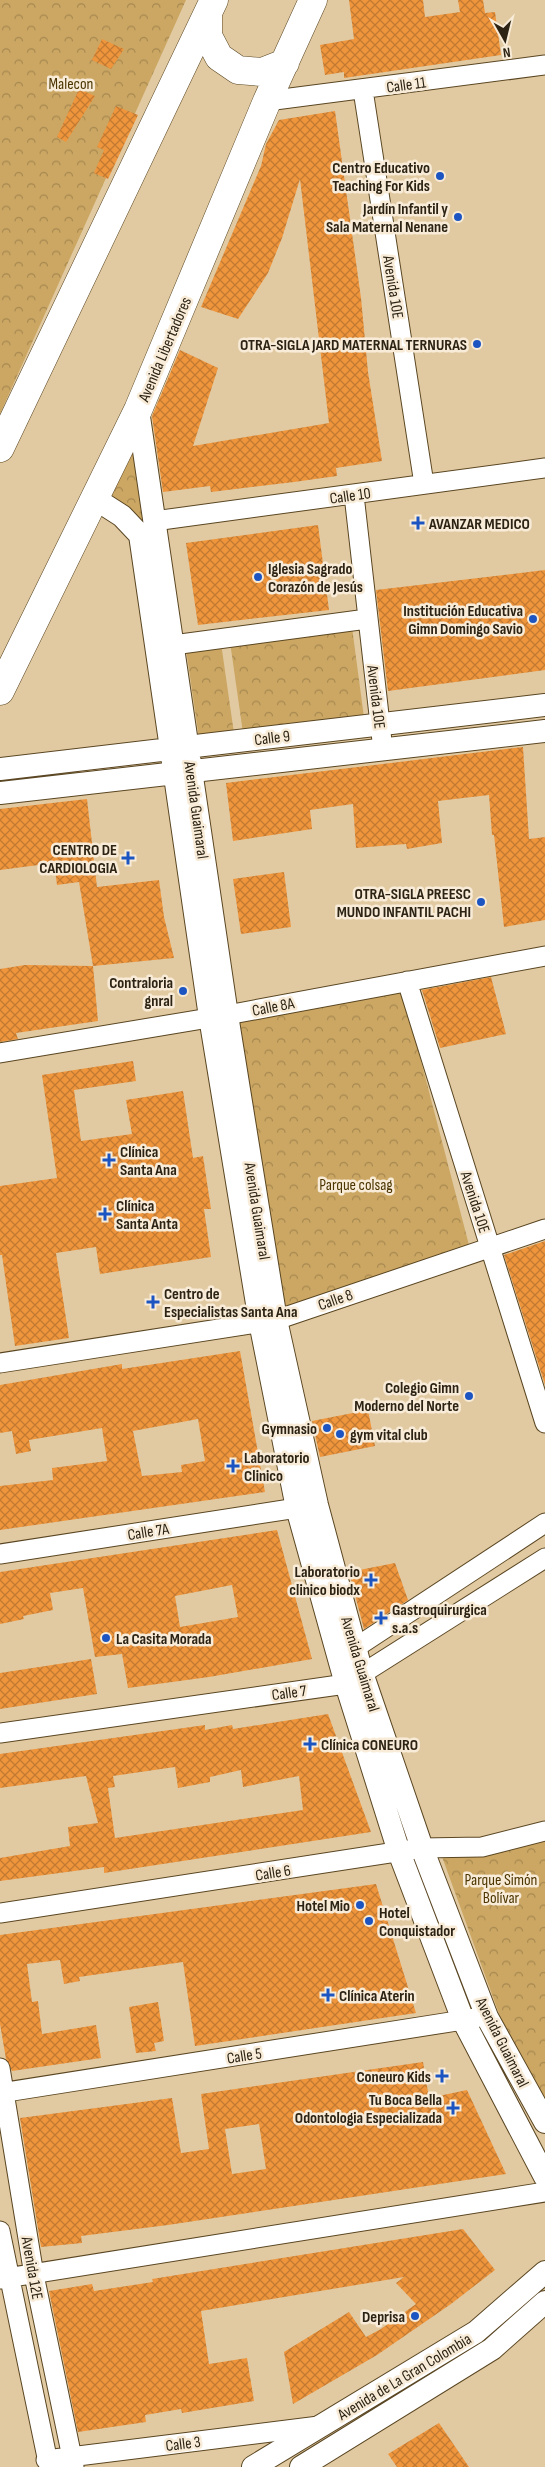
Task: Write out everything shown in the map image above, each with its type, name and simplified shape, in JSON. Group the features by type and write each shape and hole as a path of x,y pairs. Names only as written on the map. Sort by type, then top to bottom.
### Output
{"main road":[{"name":"Avenida Libertadores","path":"0,691 138,410 266,101 313,0"},
{"path":"211,7 208,36 219,57 238,70 262,72 285,63"},
{"path":"0,448 211,7"}],"street":[{"name":"Calle 11","path":"266,101 364,90 545,65"},
{"name":"Avenida 10E","path":"364,90 424,484"},
{"name":"Avenida Guaimaral","path":"138,410 173,645 183,772 219,1016 297,1508 354,1679 487,2017 545,2122"},
{"name":"Calle 10","path":"154,521 545,468"},
{"name":"Avenida 10E","path":"354,495 383,750"},
{"name":"Avenida Guaimaral","path":"94,498 122,516 140,535 180,748"},
{"path":"173,645 367,619"},
{"name":"Calle 9","path":"0,769 545,705"},
{"name":"Calle 9","path":"0,793 545,731"},
{"name":"Calle 8A","path":"0,1052 219,1016 545,956"},
{"name":"Avenida 10E","path":"407,981 545,1423"},
{"name":"Calle 8","path":"0,1363 268,1321 545,1229"},
{"name":"Avenida Guaimaral","path":"268,1321 355,1648 354,1679 400,1852 463,2020 545,2177"},
{"name":"Calle 7A","path":"0,1554 297,1508"},
{"path":"355,1648 545,1523"},
{"name":"Calle 7","path":"0,1733 354,1679 545,1558"},
{"name":"Calle 6","path":"0,1913 422,1848 482,1847 545,1831"},
{"name":"Calle 5","path":"2,2093 487,2017"},
{"name":"Avenida 12E","path":"0,2068 2,2093 34,2275 72,2462"},
{"path":"4,2279 545,2192"},
{"name":"Avenida 12E","path":"0,2231 4,2279 47,2463"},
{"name":"Avenida de La Gran Colombia","path":"253,2467 476,2332 545,2272"},
{"name":"Avenida de La Gran Colombia","path":"301,2467 492,2350 545,2302"},
{"name":"Calle 3","path":"47,2463 72,2462 320,2426"}],"green space":[{"name":"Malecon","path":"0,0 186,0 0,414"},
{"path":"135,431 146,529 102,494"},
{"path":"352,627 365,725 244,740 230,642"},
{"path":"221,643 235,740 200,745 186,649"},
{"name":"Parque colsag","path":"402,988 469,1245 282,1309 235,1018"},
{"name":"Parque Simón Bolívar","path":"545,1832 545,2103 502,2022 441,1854"}],"building":[{"path":"349,0 423,0 425,17 460,12 458,0 483,0 485,13 495,12 501,55 344,78 344,72 325,75 320,45 354,39"},
{"path":"102,39 124,49 111,69 92,60"},
{"path":"79,89 95,96 66,142 57,137"},
{"path":"116,106 138,115 108,179 94,173 104,150 97,147"},
{"path":"335,111 361,298 368,372 382,461 336,468 337,476 211,492 210,486 163,492 152,416 180,350 218,368 193,446 329,423 300,179 282,238 268,273 238,319 201,307 261,166 266,144 279,120"},
{"name":"Iglesia Sagrado Corazón de Jesús","path":"318,525 329,610 198,625 186,543"},
{"path":"545,570 545,670 388,691 376,590"},
{"path":"523,747 529,839 545,837 545,920 504,927 494,835 492,835 489,795 438,801 442,843 407,849 406,844 356,848 353,804 310,810 312,829 233,841 226,783"},
{"path":"87,799 97,887 159,880 164,917 174,958 93,966 79,882 57,885 54,863 0,870 0,809"},
{"path":"284,872 291,927 241,934 233,879"},
{"path":"25,965 93,966 98,1021 16,1033 18,1039 0,1042 0,969"},
{"path":"491,977 506,1034 440,1048 422,990"},
{"name":"Clínica Santa Ana","path":"133,1061 136,1081 74,1090 81,1141 132,1134 126,1100 183,1091 193,1158 203,1156 211,1209 204,1209 211,1257 100,1274 96,1247 56,1253 69,1338 15,1346 2,1255 0,1255 0,1186 57,1178 42,1075"},
{"path":"545,1241 545,1385 504,1255"},
{"path":"240,1351 265,1492 0,1530 0,1486 53,1480 52,1468 107,1461 102,1428 29,1440 31,1451 16,1454 12,1431 0,1433 0,1385 122,1364 122,1369","holes":["198,1419 205,1461 181,1465 182,1472 142,1476 133,1431"]},
{"name":"gym vital club","path":"368,1410 375,1446 320,1457 312,1421"},
{"path":"277,1530 312,1659 209,1677 128,1688 122,1654 95,1657 83,1588 50,1593 53,1610 23,1616 24,1619 0,1624 0,1572","holes":["232,1585 238,1617 180,1627 175,1596"]},
{"path":"395,1563 408,1600 364,1629 349,1572"},
{"path":"91,1659 97,1694 0,1709 0,1673"},
{"path":"328,1714 371,1832 104,1873 104,1867 0,1881 0,1858 70,1846 68,1827 98,1823 86,1776 0,1788 0,1754 205,1725 205,1730 232,1725 233,1729","holes":["175,1767 178,1788 210,1782 210,1777 241,1770 243,1787 299,1776 303,1810 115,1838 108,1788 115,1787 113,1776"]},
{"path":"376,1884 416,2013 195,2046 183,1962 79,1977 80,1981 64,1984 60,1960 27,1964 32,2002 38,2001 42,2034 96,2025 101,2058 12,2071 6,2059 0,2024 0,1935"},
{"path":"158,2002 164,2041 154,2043 156,2051 136,2053 129,2007"},
{"path":"423,2062 429,2098 467,2090 506,2174 168,2225 81,2236 82,2243 41,2247 20,2118 172,2098 181,2153 209,2149 201,2094","holes":["259,2124 266,2169 232,2174 225,2129"]},
{"path":"463,2229 495,2270 451,2304 377,2355 293,2404 284,2352 349,2312 366,2337 381,2329 416,2304 396,2283 404,2277 201,2311 209,2364 247,2358 254,2401 182,2413 181,2409 145,2415 146,2422 78,2432 49,2291 92,2284 94,2291 153,2282 152,2279"},
{"path":"439,2423 469,2467 397,2467 388,2454"}],"place":[{"name":"Centro Educativo Teaching For Kids","path":"440,176"},
{"name":"Jardín Infantil y Sala Maternal Nenane","path":"458,217"},
{"name":"OTRA-SIGLA JARD MATERNAL TERNURAS","path":"477,344"},
{"name":"AVANZAR MEDICO","path":"418,523"},
{"name":"Iglesia Sagrado Corazón de Jesús","path":"258,577"},
{"name":"Institución Educativa Gimn Domingo Savio","path":"533,619"},
{"name":"CENTRO DE CARDIOLOGIA","path":"128,858"},
{"name":"OTRA-SIGLA PREESC MUNDO INFANTIL PACHI","path":"481,902"},
{"name":"Contraloria gnral","path":"183,991"},
{"name":"Clínica Santa Ana","path":"109,1160"},
{"name":"Clínica Santa Anta","path":"105,1214"},
{"name":"Centro de Especialistas Santa Ana","path":"153,1302"},
{"name":"Colegio Gimn Moderno del Norte","path":"469,1396"},
{"name":"Gymnasio","path":"327,1428"},
{"name":"gym vital club","path":"340,1434"},
{"name":"Laboratorio Clinico","path":"233,1466"},
{"name":"Laboratorio clinico biodx","path":"371,1580"},
{"name":"Gastroquirurgica s.a.s","path":"381,1618"},
{"name":"La Casita Morada","path":"106,1638"},
{"name":"Clínica CONEURO","path":"310,1744"},
{"name":"Hotel Mio","path":"360,1905"},
{"name":"Hotel Conquistador","path":"369,1921"},
{"name":"Clínica Aterin","path":"328,1995"},
{"name":"Coneuro Kids","path":"442,2076"},
{"name":"Tu Boca Bella Odontologia Especializada","path":"453,2108"},
{"name":"Deprisa","path":"415,2316"}]}
